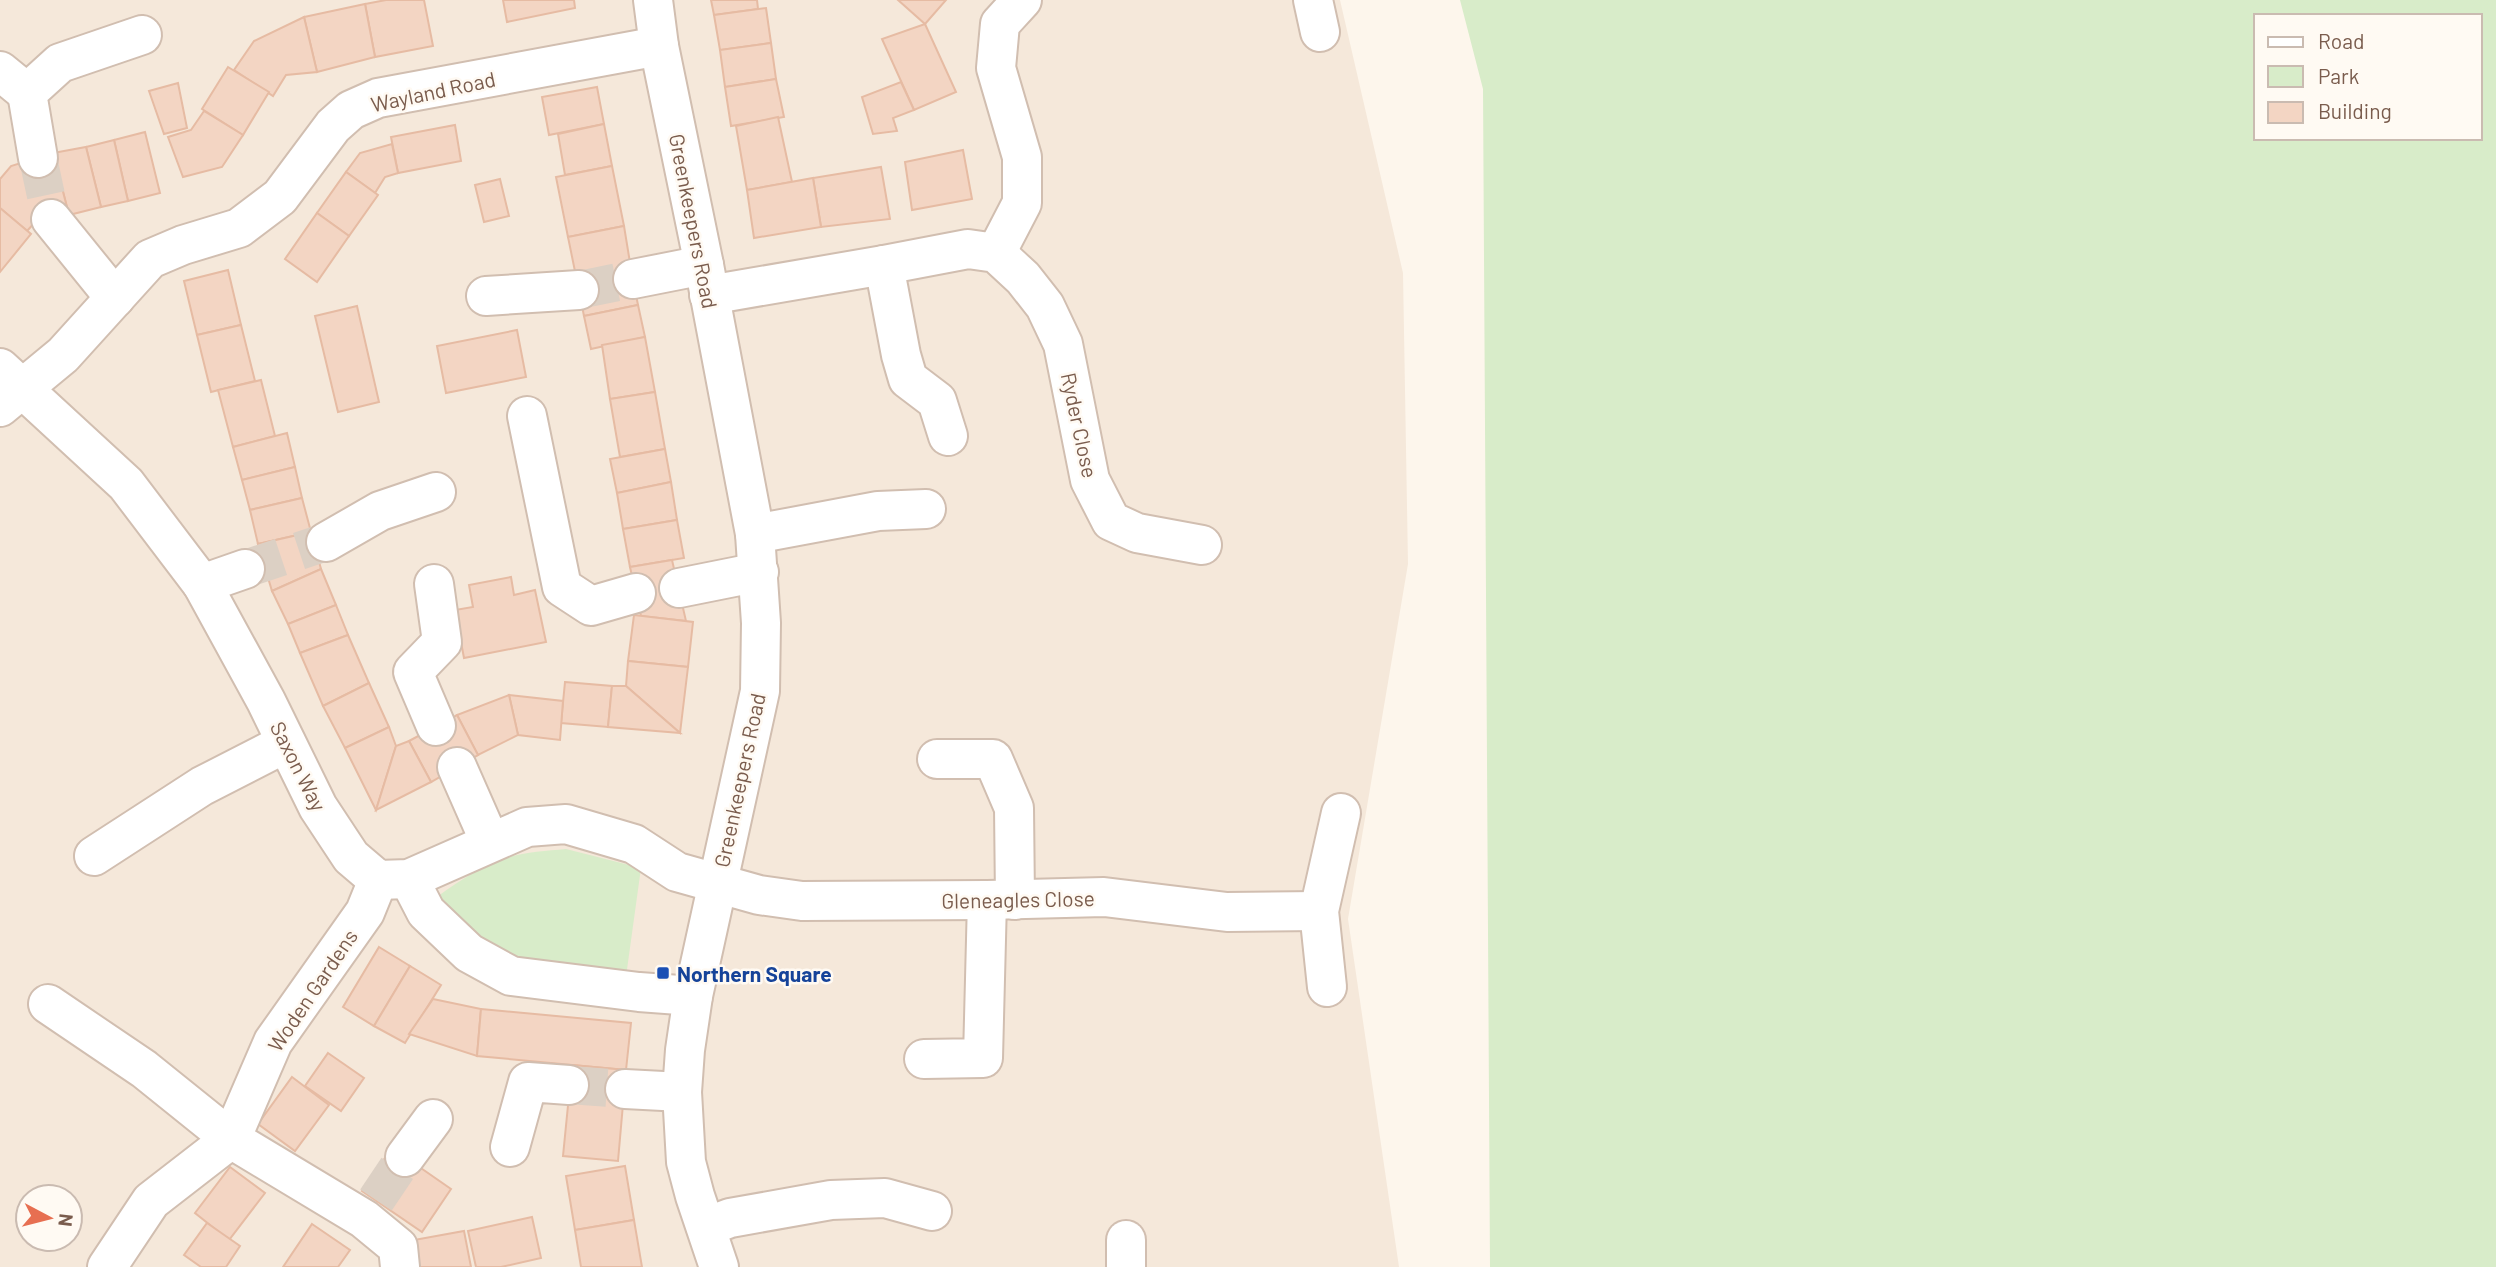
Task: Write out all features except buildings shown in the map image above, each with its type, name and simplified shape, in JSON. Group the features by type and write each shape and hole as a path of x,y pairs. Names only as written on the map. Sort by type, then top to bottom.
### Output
{"street":[{"name":"Greenkeepers Road","path":"653,0 659,46 755,534 759,572 760,691 693,996 682,1091 687,1162 695,1196 719,1267"},
{"path":"633,279 707,280 884,265 968,248 996,253 1023,203 1022,157 996,68 1000,24 1022,0"},
{"path":"38,158 13,82 142,35"},
{"name":"Wayland Road","path":"7,388 63,355 150,259 183,245 239,228 280,197 333,127 351,110 378,98 659,46"},
{"path":"51,219 115,298"},
{"name":"Ryder Close","path":"996,253 1023,278 1045,306 1063,344 1090,480 1111,522 1137,533 1202,545"},
{"path":"884,265 908,379 937,401 948,436"},
{"path":"486,296 579,290"},
{"name":"Saxon Way","path":"7,388 126,484 202,584 318,807 351,857 394,879"},
{"path":"527,416 562,587 591,606 636,593"},
{"path":"326,542 380,511 436,492"},
{"path":"755,534 878,511 926,509"},
{"path":"202,584 245,569"},
{"path":"679,589 759,572"},
{"path":"434,584 442,642 413,672 436,726"},
{"path":"94,856 202,786 286,743"},
{"path":"924,1059 983,1058 1014,808 993,759 937,758"},
{"path":"457,767 490,842"},
{"path":"1327,987 1320,911 1341,813"},
{"path":"693,996 510,976 469,953 394,879 527,827 566,824 634,844 677,872 717,884"},
{"name":"Woden Gardens","path":"107,1267 151,1201 231,1139 272,1042 365,912 394,879"},
{"name":"Gleneagles Close","path":"717,884 759,895 802,901 1104,897 1227,912 1320,911"},
{"path":"48,1004 144,1069 231,1139 370,1210 398,1247 400,1267"},
{"path":"510,1147 528,1082 569,1085"},
{"path":"625,1088 682,1091"},
{"path":"405,1157 433,1119"},
{"path":"706,1227 730,1218 831,1200 885,1198 932,1211"}],"shaded area":[{"path":"0,0 1340,0 1403,273 1408,564 1348,919 1399,1267 0,1267"}],"green space":[{"path":"1460,0 2496,0 2496,1267 1490,1267 1483,89"},
{"path":"566,849 641,868 625,984 511,969 432,900 473,873 500,860"}],"tunnel":[{"path":"38,158 51,219"},
{"path":"579,290 633,279"},
{"path":"245,569 326,542"},
{"path":"569,1085 625,1089"},
{"path":"376,1200 405,1157"}],"place":[{"name":"Northern Square","path":"663,973"}]}
